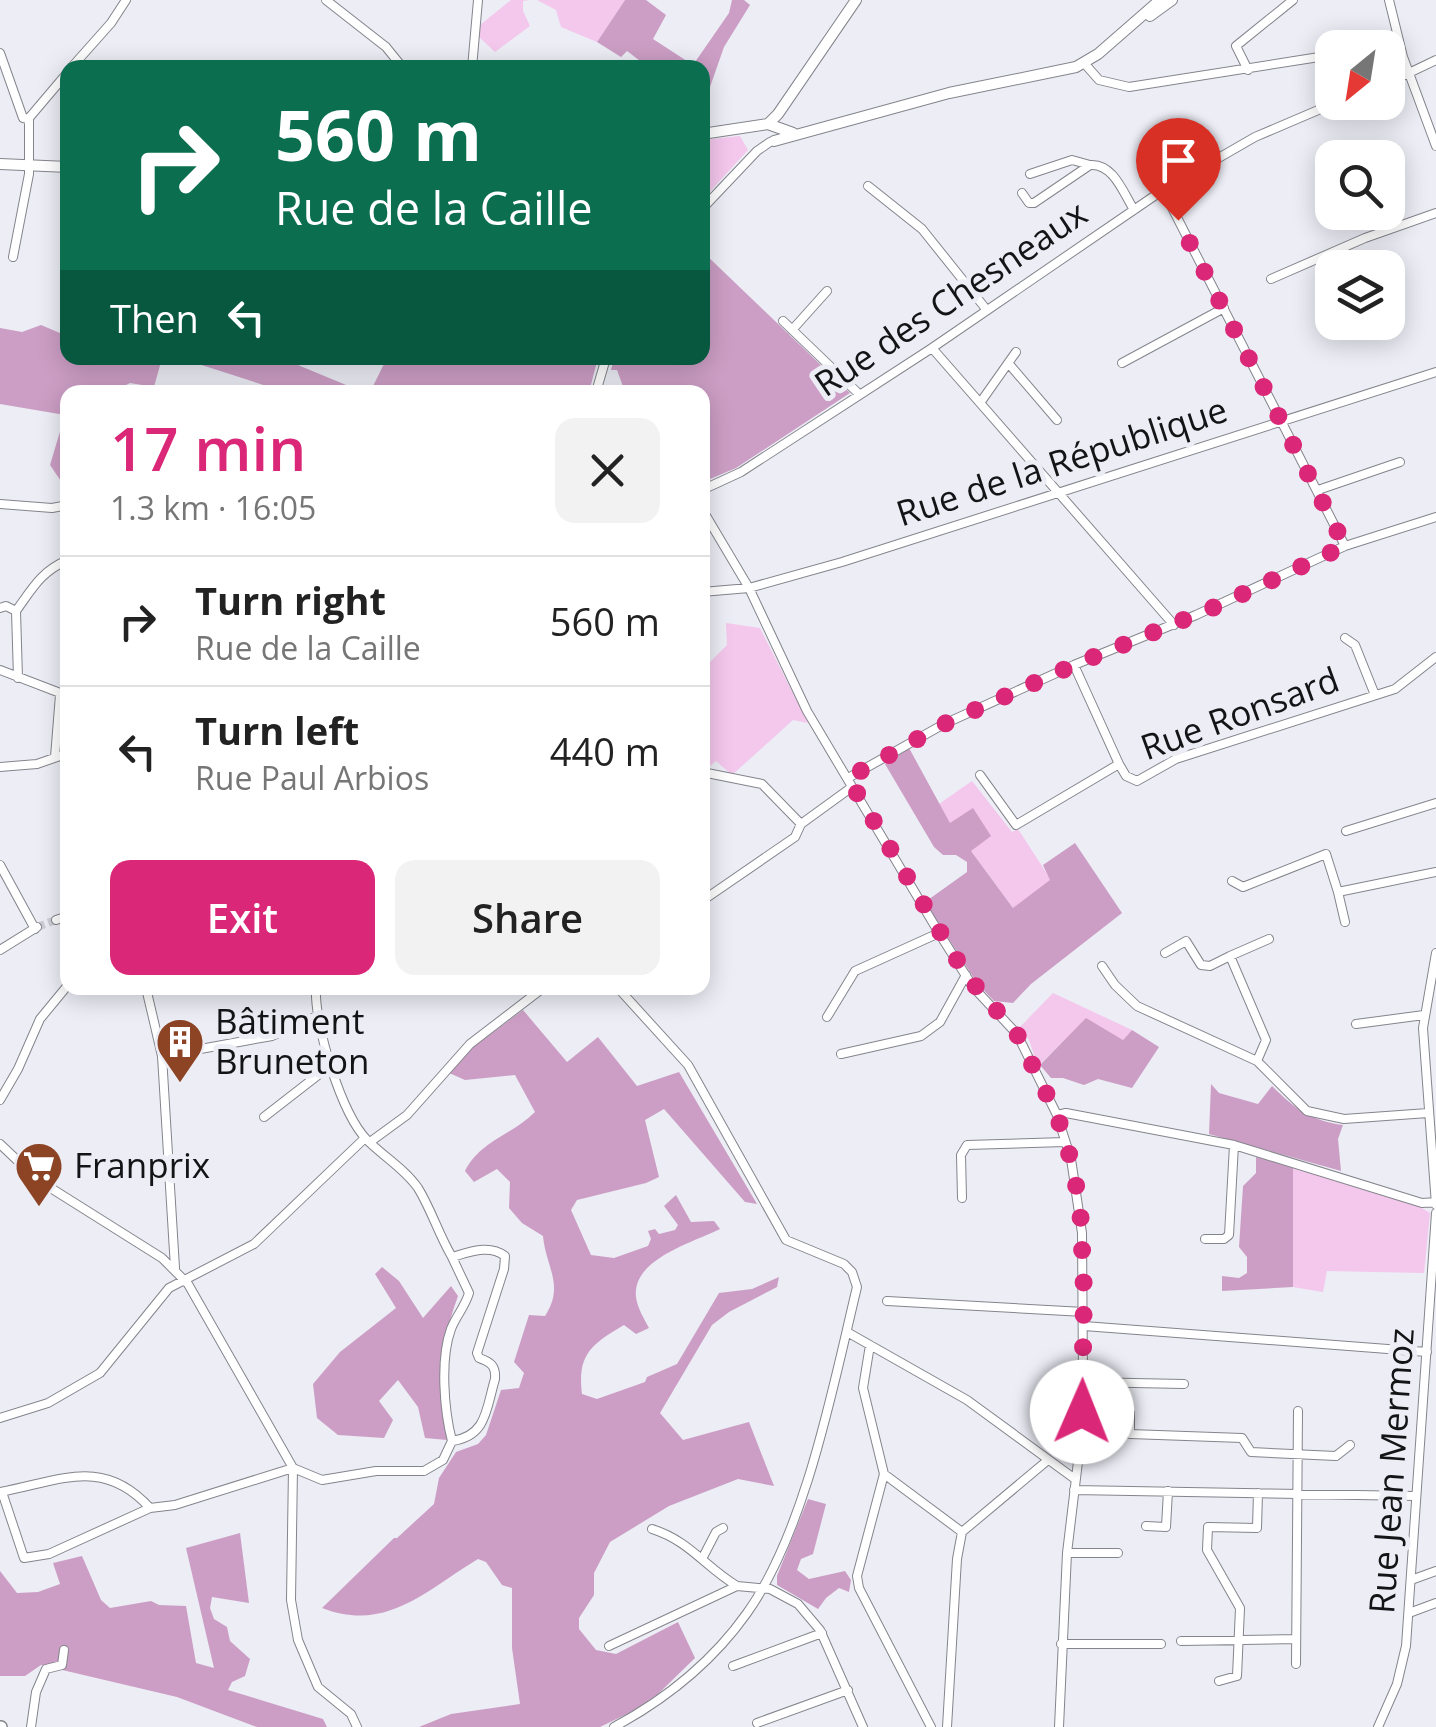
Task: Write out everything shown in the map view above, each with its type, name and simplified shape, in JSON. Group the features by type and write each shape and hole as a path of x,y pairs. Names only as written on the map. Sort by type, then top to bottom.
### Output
{"main road":[{"path":"768,133 856,0"},
{"path":"1136,24 1160,0"},
{"path":"710,133 747,129 799,133 949,93 1059,71 1084,63 1172,0"},
{"path":"0,164 60,167"}],"street":[{"path":"79,60 126,0"},
{"path":"326,0 386,46 397,60"},
{"path":"473,60 478,0"},
{"path":"1248,70 1236,46 1293,0"},
{"path":"1389,0 1399,56 1436,146"},
{"path":"0,52 23,118 30,119"},
{"path":"1084,63 1098,80 1123,88 1315,58"},
{"path":"1405,74 1436,60"},
{"path":"13,257 30,166 30,119 60,81"},
{"name":"Rue des Chesneaux","path":"710,486 741,472 932,348 1163,190 1255,136 1315,111"},
{"path":"710,201 757,151 768,133"},
{"path":"1030,174 1072,160 1104,165 1134,210"},
{"path":"1022,193 1029,203 1034,203 1090,165"},
{"path":"868,186 922,229 986,310"},
{"path":"1163,190 1345,546"},
{"path":"1272,279 1365,238 1436,213"},
{"path":"792,330 827,291"},
{"path":"1122,363 1224,308"},
{"path":"783,322 859,394"},
{"path":"932,348 1174,625"},
{"path":"980,403 1016,352"},
{"path":"1010,364 1057,420"},
{"name":"Rue de la République","path":"710,591 749,588 1436,372"},
{"path":"1318,490 1400,462"},
{"path":"0,504 60,506"},
{"path":"710,895 795,837 801,824 850,782 944,724 1345,546 1436,517"},
{"path":"710,522 749,588 791,680 938,933 966,975 1017,1034 1066,1142 1080,1205 1084,1326 1082,1412 1066,1553 1059,1727"},
{"path":"18,678 16,611 42,575 60,565"},
{"path":"0,608 12,607 16,611"},
{"path":"1345,638 1355,645 1375,695"},
{"name":"Rue Ronsard","path":"980,775 1016,825 1119,764 1126,776 1137,781 1176,758 1403,685 1436,657"},
{"path":"1074,665 1119,764"},
{"path":"0,670 60,694"},
{"path":"55,758 60,724"},
{"path":"0,766 60,758"},
{"path":"710,774 762,784 801,824"},
{"path":"1346,831 1436,803"},
{"path":"1232,881 1243,887 1326,854 1345,922"},
{"path":"0,950 36,928 1,867"},
{"path":"1338,892 1436,872"},
{"path":"56,920 60,919"},
{"path":"827,1017 855,972 938,933"},
{"path":"1165,952 1186,941 1201,965 1210,966 1269,938"},
{"path":"1057,1115 1066,1112 1234,1146 1436,1203 1424,1016 1436,953"},
{"path":"1230,956 1266,1040 1257,1061"},
{"path":"1102,966 1114,985 1137,1006 1257,1061 1307,1111 1344,1119 1428,1112"},
{"path":"841,1054 921,1036 940,1022 966,975"},
{"path":"0,1100 40,1019 60,995"},
{"path":"148,995 162,1056 175,1268"},
{"path":"150,1508 124,1484 103,1476 1,1492 24,1558 50,1554 150,1508 175,1505 294,1468 322,1480 376,1471 411,1473 436,1467 452,1441 445,1398 450,1330 469,1293 436,1232 418,1188 367,1140 342,1098 318,1016 316,995"},
{"path":"0,1418 48,1404 84,1385 117,1355 152,1304 168,1288 254,1244 367,1140 407,1115 470,1044 534,995"},
{"path":"614,1727 664,1697 700,1666 729,1637 762,1587 795,1516 857,1287 852,1272 833,1257 786,1240 688,1066 624,995"},
{"path":"162,1056 272,1036 318,1016"},
{"path":"1356,1024 1424,1016"},
{"path":"264,1117 331,1065"},
{"path":"1426,1081 1436,1081"},
{"path":"962,1198 961,1155 967,1145 1066,1142"},
{"path":"0,1144 38,1180 155,1254 185,1280 294,1468 291,1600 298,1640 318,1687 352,1714 357,1727"},
{"path":"1206,1239 1224,1239 1229,1235 1234,1146"},
{"name":"Rue Jean Mermoz","path":"1378,1727 1402,1670 1436,1213"},
{"path":"155,1254 169,1256 173,1249"},
{"path":"452,1258 481,1249 497,1250 505,1256 476,1353 496,1370 495,1379 479,1431 452,1441"},
{"path":"887,1301 1084,1312"},
{"path":"1084,1326 1427,1352"},
{"path":"847,1332 967,1400 1048,1460 1074,1485 1168,1492 1414,1496"},
{"path":"870,1345 863,1388 884,1474 856,1576 932,1727"},
{"path":"1425,1364 1436,1362"},
{"path":"1083,1382 1184,1384"},
{"path":"1296,1664 1298,1411"},
{"path":"1082,1412 1130,1413 1130,1434 1242,1438 1251,1452 1336,1456 1350,1446"},
{"path":"1422,1438 1436,1439"},
{"path":"946,1727 962,1532 1048,1460"},
{"path":"884,1474 962,1532"},
{"path":"1146,1526 1166,1527 1168,1492"},
{"path":"1219,1681 1237,1676 1240,1608 1208,1550 1208,1527 1257,1528 1258,1493"},
{"path":"702,1557 722,1528"},
{"path":"652,1529 672,1536 737,1586"},
{"path":"1066,1553 1118,1553"},
{"path":"1411,1580 1436,1571"},
{"path":"609,1646 737,1586 762,1587 798,1604 822,1633 863,1727"},
{"path":"1408,1613 1436,1603"},
{"path":"733,1666 822,1633"},
{"path":"1181,1642 1296,1639"},
{"path":"1061,1644 1161,1644"},
{"path":"30,1727 36,1692 46,1668 62,1665 64,1650"},
{"path":"757,1723 848,1690"}],"shaded area":[{"path":"511,0 529,0 523,1 523,11 530,26 495,52 480,38 480,25"},
{"path":"537,0 625,0 597,42 561,27 556,10"},
{"path":"625,0 646,0 666,15 653,39 685,60 639,60 627,51 621,57 597,42"},
{"path":"732,0 744,0 750,5 724,47 710,87 710,60 696,60 729,13"},
{"path":"740,136 748,150 710,191 710,139"},
{"path":"710,259 850,393 736,468 710,479 710,385 622,385 617,370 611,370 612,365 710,365"},
{"path":"41,325 60,333 60,365 160,365 155,385 60,385 60,414 0,404 0,328 22,332"},
{"path":"202,365 298,365 346,385 263,385"},
{"path":"384,365 596,365 591,385 374,385"},
{"path":"60,432 60,480 50,465"},
{"path":"726,623 760,628 808,723 793,720 732,775 716,761 710,766 710,662 727,645"},
{"path":"909,748 950,823 973,808 991,836 971,851 1013,908 1050,880 1043,865 1075,843 1122,913 1031,984 1013,1003 994,1001 977,983 925,902 967,872 967,862 956,855 943,855 934,847 885,764"},
{"path":"972,781 1012,832 1018,829 1051,880 1014,909 971,851 972,809 950,824 939,804"},
{"path":"1053,993 1132,1030 1123,1040 1086,1019 1038,1066 1020,1027"},
{"path":"523,1010 567,1062 598,1037 637,1086 679,1072 757,1204 745,1202 664,1109 645,1120 659,1177 577,1200 571,1210 591,1255 614,1258 648,1246 648,1231 655,1229 659,1234 675,1230 678,1225 664,1206 676,1195 691,1222 714,1221 720,1229 666,1254 644,1272 637,1284 636,1297 649,1328 636,1334 624,1325 595,1345 582,1369 582,1394 597,1399 645,1382 647,1377 677,1364 719,1293 752,1289 779,1277 777,1287 712,1325 660,1413 683,1440 749,1422 774,1486 738,1479 669,1506 610,1542 594,1573 594,1595 579,1618 579,1629 596,1650 616,1654 678,1622 695,1658 658,1694 633,1711 600,1727 419,1727 451,1714 520,1704 512,1648 512,1588 502,1585 486,1562 478,1559 423,1595 386,1612 345,1614 322,1608 434,1504 439,1478 456,1452 478,1444 486,1435 501,1390 519,1388 524,1373 514,1362 529,1315 545,1316 551,1305 554,1286 543,1236 522,1223 509,1208 510,1182 497,1169 474,1182 465,1171 479,1152 535,1112 515,1075 465,1080 447,1072 469,1050"},
{"path":"1086,1018 1123,1040 1132,1030 1159,1047 1132,1088 1098,1079 1084,1085 1051,1078 1040,1065"},
{"path":"1211,1084 1219,1093 1258,1104 1272,1086 1304,1112 1343,1125 1338,1139 1341,1171 1209,1134"},
{"path":"1256,1157 1293,1167 1293,1287 1222,1291 1222,1276 1239,1278 1247,1273 1247,1257 1239,1247 1243,1186 1256,1173"},
{"path":"1293,1167 1417,1205 1430,1213 1424,1273 1327,1271 1323,1292 1293,1287"},
{"path":"382,1267 399,1281 423,1318 451,1286 458,1296 442,1367 447,1440 425,1438 418,1407 398,1380 379,1401 393,1420 384,1438 338,1435 317,1418 313,1384 340,1352 396,1308 375,1274"},
{"path":"808,1499 826,1504 813,1554 801,1559 797,1570 809,1579 845,1571 851,1580 849,1592 839,1588 818,1609 777,1585 777,1576"},
{"path":"240,1533 249,1603 212,1597 210,1608 214,1619 227,1627 230,1641 250,1659 245,1676 232,1682 228,1690 323,1719 327,1727 257,1727 177,1697 41,1665 25,1676 0,1676 0,1571 17,1593 38,1592 60,1584 53,1563 82,1556 101,1600 110,1608 151,1601 186,1606 196,1663 214,1668 186,1548"}],"tunnel":[{"path":"37,927 56,920"}],"place":[{"name":"Bâtiment Bruneton","path":"180,1084"},
{"name":"Franprix","path":"39,1208"}],"route":[{"path":"1082,1412 1084,1291 1080,1205 1057,1115 1017,1034 973,986 938,933 848,778 944,724 1345,546 1178,220"}]}
